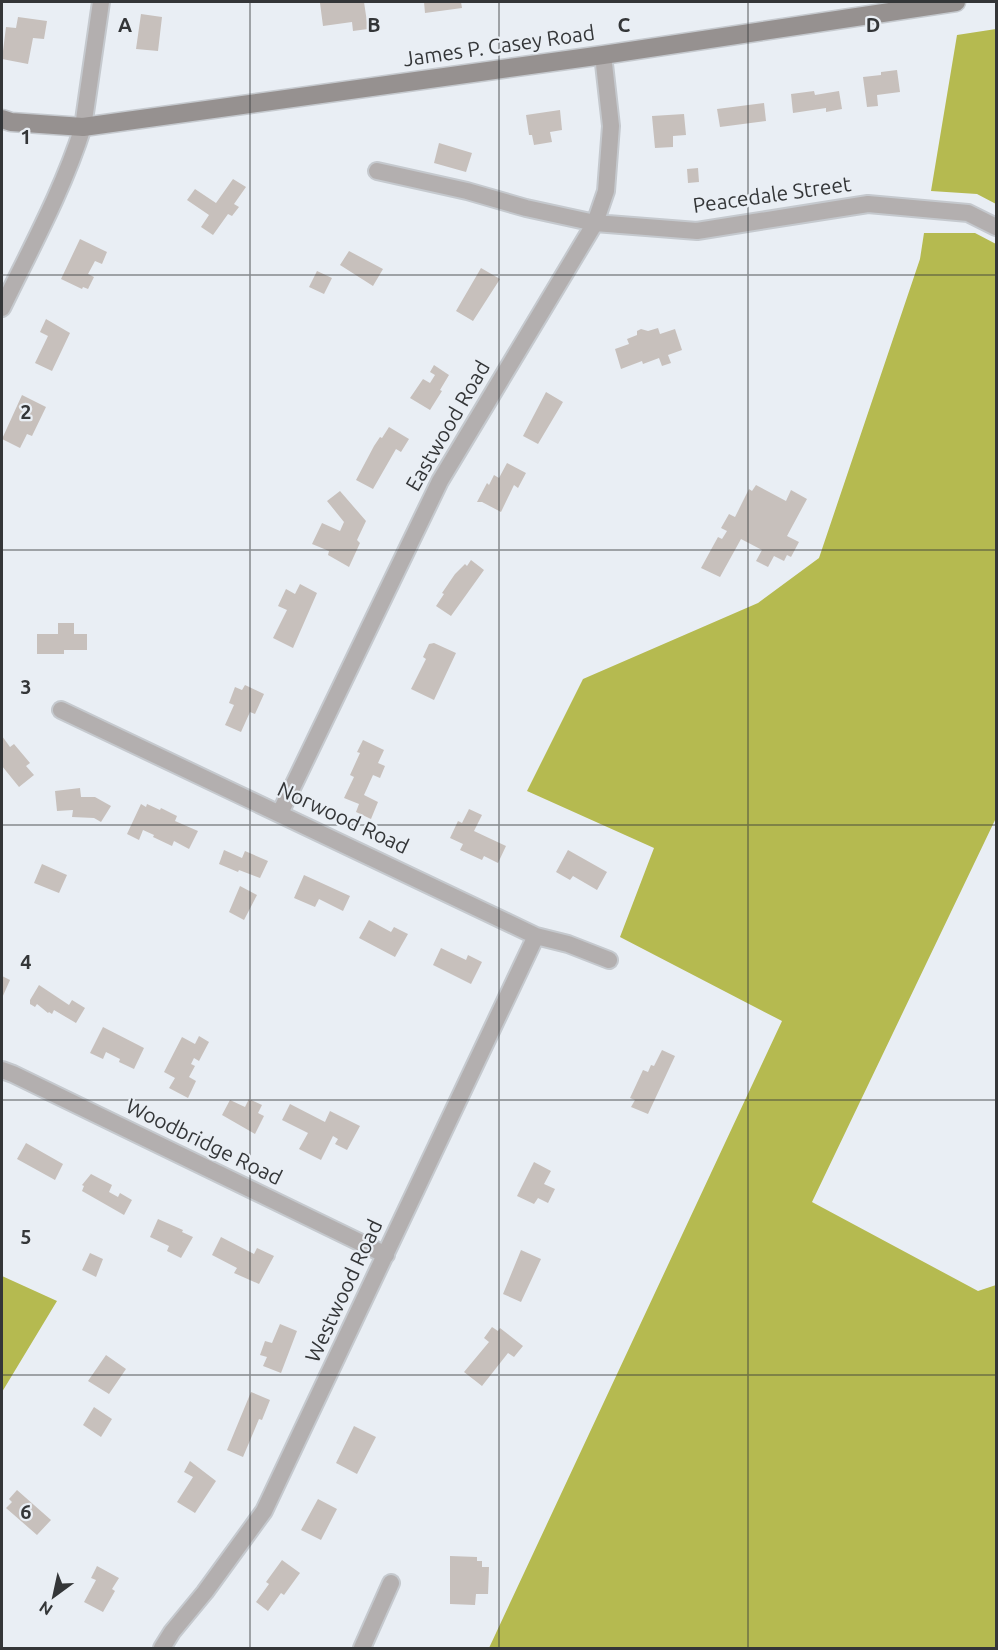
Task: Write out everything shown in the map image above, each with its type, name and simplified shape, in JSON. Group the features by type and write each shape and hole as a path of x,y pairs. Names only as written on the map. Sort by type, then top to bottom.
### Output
{"main road":[{"name":"James P. Casey Road","path":"83,127 956,2"},
{"path":"2,118 11,122 83,127"}],"street":[{"path":"2,308 65,179 83,127 100,2"},
{"name":"Eastwood Road","path":"280,813 440,481 596,223 606,191 611,126 603,54"},
{"name":"Peacedale Street","path":"377,171 596,223 697,231 868,204 968,213 996,227"},
{"name":"Norwood Road","path":"61,710 536,936 568,944 609,960"},
{"name":"Westwood Road","path":"162,1648 264,1511 536,936"},
{"name":"Woodbridge Road","path":"2,1070 386,1255"},
{"path":"362,1648 391,1583"}],"green space":[{"path":"996,29 996,204 977,194 931,191 957,35"},
{"path":"924,233 975,233 996,244 996,818 812,1202 978,1291 996,1285 996,1648 489,1648 782,1021 620,937 654,848 527,791 583,679 758,603 819,558 920,259"},
{"path":"2,1276 57,1301 2,1392"}],"building":[{"path":"364,2 368,29 353,31 352,22 323,26 320,3"},
{"path":"424,2 461,2 462,8 425,13"},
{"path":"141,14 162,17 158,51 136,49"},
{"path":"18,17 47,21 44,39 33,38 28,64 2,59 6,27 16,28"},
{"path":"897,70 900,92 877,95 878,106 867,107 863,77"},
{"path":"814,91 815,95 839,91 842,109 826,112 826,108 793,113 791,94"},
{"path":"764,103 766,121 720,127 717,109"},
{"path":"560,110 562,130 550,132 552,142 534,145 532,135 529,135 526,115"},
{"path":"684,114 686,135 673,136 673,147 655,148 652,116"},
{"path":"439,143 472,153 466,172 434,163"},
{"path":"698,168 699,182 688,183 687,169"},
{"path":"233,179 246,187 234,204 239,207 232,216 228,214 213,235 201,227 209,215 187,200 195,189 216,203"},
{"path":"80,239 107,252 102,264 95,261 88,274 94,277 88,289 83,287 82,289 61,279"},
{"path":"349,251 383,269 373,286 340,265"},
{"path":"481,268 500,279 473,321 456,311"},
{"path":"317,271 332,278 324,294 309,287"},
{"path":"46,319 70,333 52,371 35,363 48,336 40,332"},
{"path":"658,328 660,334 675,329 682,350 668,355 671,363 662,366 659,358 643,364 642,361 621,369 615,349 629,344 627,339 637,335 637,331 641,329 648,331"},
{"path":"434,365 449,375 430,410 410,398 423,379 430,383 435,375 430,372"},
{"path":"546,392 563,402 538,444 523,436"},
{"path":"22,395 46,407 32,436 27,434 20,448 2,439"},
{"path":"389,427 409,439 401,452 396,449 373,489 356,480 374,446"},
{"path":"507,463 526,473 518,488 514,485 501,512 482,502 477,502 487,483 489,485 494,475 499,478"},
{"path":"756,485 786,501 791,490 807,499 787,536 799,542 791,557 787,555 784,561 774,556 768,567 756,561 762,550 741,539 720,577 701,568 718,537 722,539 727,531 721,528 729,514 735,517 749,489 752,491"},
{"path":"340,491 366,521 357,540 360,543 349,567 328,555 329,551 312,544 322,523 340,531 344,522 327,501"},
{"path":"471,560 484,570 451,616 436,606 455,574 465,564 467,566"},
{"path":"300,584 317,593 293,648 273,638 287,610 278,606 286,589 295,594"},
{"path":"58,623 74,623 74,634 87,634 87,650 64,650 64,654 37,654 37,634 58,634"},
{"path":"434,643 456,653 434,700 411,689 426,659 423,657 429,644"},
{"path":"245,685 264,694 255,714 250,712 241,732 225,725 234,705 229,703 235,687 242,690"},
{"path":"2,736 10,747 14,744 30,763 26,766 34,775 19,787 2,766"},
{"path":"363,740 384,750 378,763 385,766 380,778 373,775 364,795 378,802 371,819 356,812 359,804 344,798 354,777 350,775"},
{"path":"80,788 81,797 95,797 111,806 101,822 94,818 72,817 73,810 57,811 55,791"},
{"path":"141,804 146,807 147,804 160,810 161,808 177,816 175,821 198,831 189,849 174,841 172,846 143,830 139,840 127,834"},
{"path":"469,809 482,815 474,831 506,846 498,863 484,856 482,860 460,850 463,844 450,838 458,821 462,823"},
{"path":"224,850 242,858 245,851 268,861 260,878 219,864"},
{"path":"568,850 607,872 597,890 573,876 570,880 556,872"},
{"path":"42,864 67,875 59,893 34,883"},
{"path":"304,875 350,896 343,911 319,899 315,907 294,898"},
{"path":"240,886 257,895 244,920 229,912"},
{"path":"369,920 391,932 394,927 408,934 395,957 359,938"},
{"path":"441,948 466,960 468,955 482,962 471,984 433,965"},
{"path":"2,976 10,980 2,998"},
{"path":"39,985 69,1005 72,1000 85,1008 76,1023 54,1010 52,1014 48,1013 37,1004 35,1007 30,1004"},
{"path":"103,1027 144,1048 134,1069 119,1062 120,1059 106,1052 103,1059 90,1053"},
{"path":"199,1036 209,1042 199,1061 194,1058 191,1064 195,1066 189,1077 196,1081 188,1098 169,1088 175,1078 164,1072 182,1037 195,1044"},
{"path":"662,1050 675,1056 648,1114 631,1107 635,1100 630,1098 643,1070 648,1072 651,1065 654,1066"},
{"path":"249,1099 262,1105 258,1113 264,1116 255,1134 222,1115 230,1100 245,1107"},
{"path":"290,1104 325,1122 330,1111 360,1126 347,1150 335,1144 338,1139 333,1136 321,1160 299,1149 308,1133 282,1120"},
{"path":"26,1143 63,1164 55,1180 17,1159"},
{"path":"534,1162 551,1171 544,1184 555,1189 548,1203 538,1198 534,1204 517,1196"},
{"path":"91,1174 112,1185 109,1192 118,1197 120,1193 132,1200 124,1215 82,1191 84,1186 82,1185"},
{"path":"158,1219 193,1237 181,1258 167,1251 169,1246 150,1237"},
{"path":"221,1237 254,1254 257,1248 274,1256 259,1284 234,1273 237,1268 212,1255"},
{"path":"521,1250 541,1259 521,1302 503,1294"},
{"path":"90,1253 103,1259 96,1277 82,1270"},
{"path":"280,1324 297,1331 281,1373 263,1366 267,1357 260,1355 265,1341 272,1343"},
{"path":"492,1327 498,1331 500,1328 523,1346 514,1357 508,1353 482,1386 464,1372 489,1342 484,1338"},
{"path":"106,1355 126,1369 109,1394 88,1381"},
{"path":"251,1392 270,1400 262,1420 259,1419 243,1457 227,1450"},
{"path":"94,1407 112,1419 101,1437 83,1425"},
{"path":"354,1426 376,1437 357,1474 336,1463"},
{"path":"190,1461 216,1481 195,1513 177,1502 193,1477 184,1472"},
{"path":"17,1490 51,1520 37,1535 6,1508 12,1502 9,1499"},
{"path":"318,1499 337,1509 321,1540 301,1530"},
{"path":"450,1556 477,1557 477,1561 482,1561 482,1567 489,1567 488,1594 476,1594 475,1605 450,1604"},
{"path":"282,1560 300,1573 284,1595 281,1593 268,1611 256,1602 269,1584 266,1582"},
{"path":"97,1566 119,1578 112,1589 115,1591 103,1612 84,1602 96,1580 91,1578"}]}
